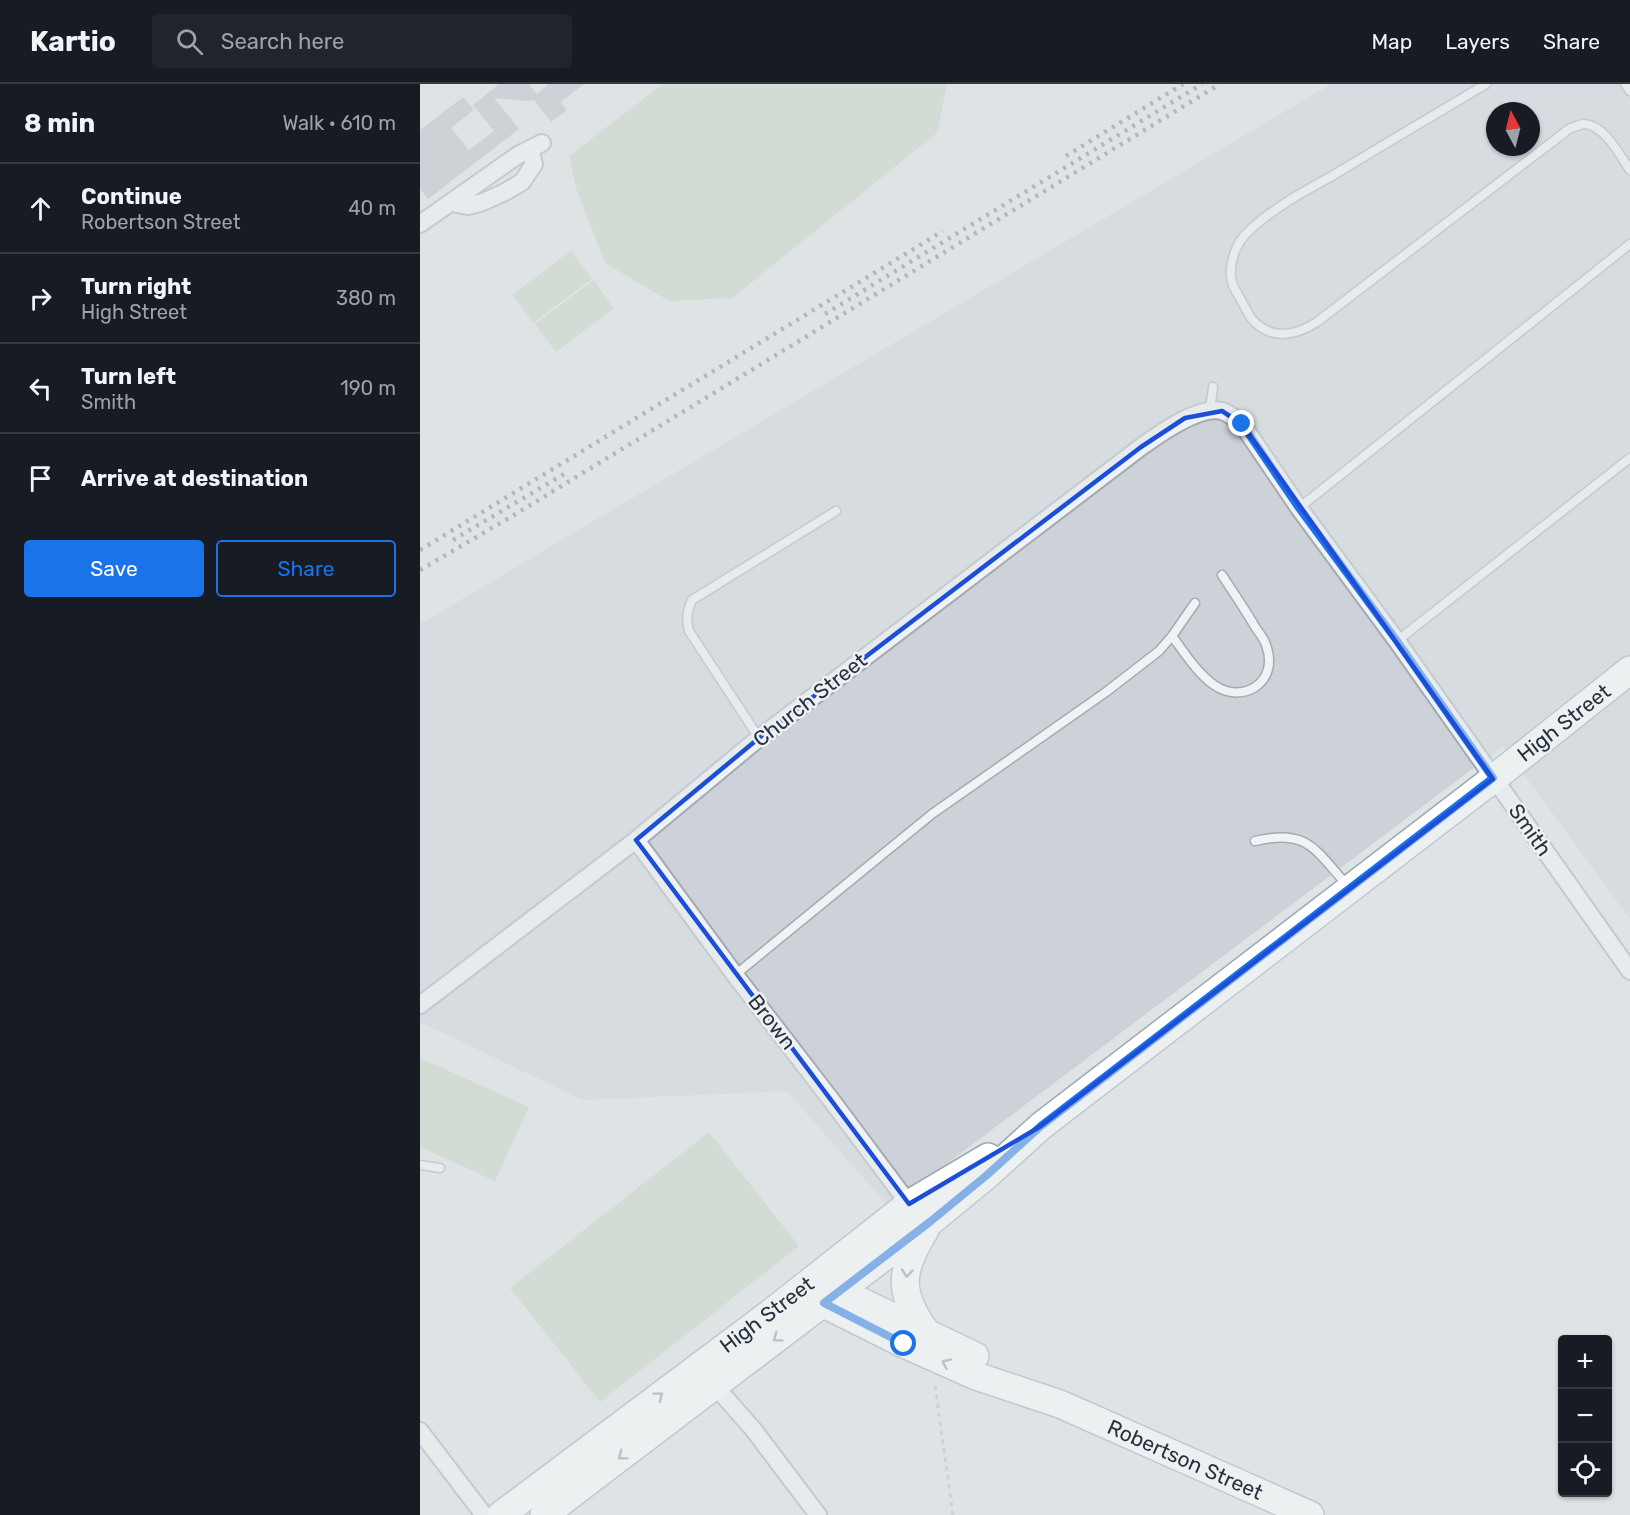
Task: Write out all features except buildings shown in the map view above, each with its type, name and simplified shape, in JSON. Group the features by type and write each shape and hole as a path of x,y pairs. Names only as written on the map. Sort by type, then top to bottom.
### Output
{"main road":[{"name":"High Street","path":"501,1515 818,1291 931,1221 1041,1126 1630,670"},
{"name":"High Street","path":"544,1515 715,1386 909,1204 1041,1126"},
{"path":"926,1332 911,1309 905,1279 910,1257 931,1221"},
{"name":"Robertson Street","path":"818,1291 926,1332 1000,1368 1060,1404"},
{"name":"Robertson Street","path":"818,1291 904,1344 975,1376 1060,1404 1310,1515"}],"street":[{"path":"420,224 512,159 536,146 534,164 522,182 483,202 468,206 452,202"},
{"name":"Smith","path":"1210,410 1222,411 1242,424 1299,508 1397,641 1630,971"},
{"name":"Church Street","path":"420,1005 636,840 759,738 1141,447 1185,418 1210,410"},
{"name":"Brown","path":"636,840 735,975 909,1204"},
{"path":"715,1386 753,1429 818,1515"},
{"path":"420,1431 484,1515"}],"lane":[{"path":"1486,84 1296,197 1255,225 1243,237 1230,269 1232,284 1252,319 1277,334 1292,334 1317,322 1569,129 1584,124 1597,128 1606,136 1630,170"},
{"path":"1625,84 1630,91"},
{"path":"1299,508 1630,244"},
{"path":"1210,410 1213,387"},
{"path":"1397,641 1630,458"},
{"path":"759,738 689,632 686,621 688,609 692,600 836,511"},
{"path":"1172,636 1212,684 1226,692 1245,691 1259,685 1268,674 1269,659 1266,645 1222,575"},
{"path":"735,975 932,814 1106,692 1159,651 1195,603"},
{"path":"1255,841 1286,836 1302,840 1313,847 1350,888"},
{"path":"420,1165 440,1168"}],"path":[{"path":"935,1386 953,1515"}],"highlighted area":[{"path":"1222,411 1242,424 1493,779 1041,1126 909,1204 636,840 759,738 1141,447 1185,418"}],"shaded area":[{"path":"1331,84 1630,84 1630,919 1503,746 889,1207 787,1091 583,1100 420,1022 420,624"}],"green space":[{"path":"663,84 947,84 937,133 732,298 669,301 605,263 576,188 569,156"},
{"path":"571,251 592,279 533,323 512,295"},
{"path":"594,280 614,308 556,352 535,324"},
{"path":"420,1058 529,1107 495,1181 420,1147"},
{"path":"709,1132 799,1246 600,1402 510,1288"}],"railway":[{"path":"1066,156 1183,84"},
{"path":"825,314 1202,84"},
{"path":"420,570 1220,84"},
{"path":"420,550 943,231"},
{"path":"453,540 564,474"}],"route":[{"path":"904,1344 824,1303 931,1221 1041,1126 1493,778 1397,641 1299,508 1242,424"}]}
